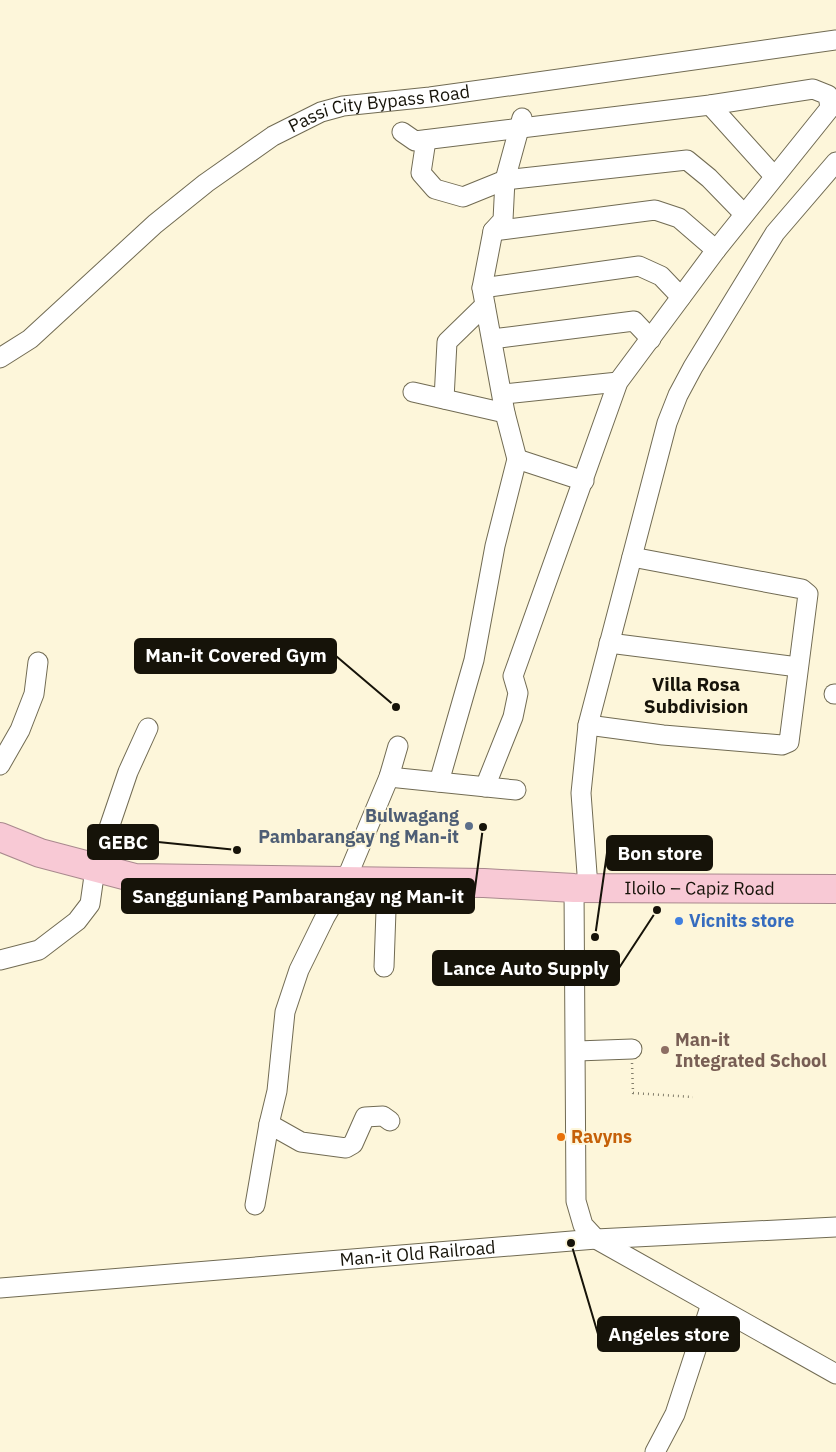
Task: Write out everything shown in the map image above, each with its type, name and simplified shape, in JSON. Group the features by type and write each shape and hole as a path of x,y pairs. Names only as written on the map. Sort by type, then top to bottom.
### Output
{"highway":[{"name":"Iloilo – Capiz Road","path":"0,837 95,869 135,878 484,883 581,887 836,889"}],"street":[{"name":"Passi City Bypass Road","path":"0,358 30,339 155,224 206,183 273,136 321,112 343,106 430,97 836,40"},
{"path":"402,132 415,142 520,123 710,105 813,89 828,95 830,108 716,250 618,382 513,676 518,693 514,717 485,787"},
{"path":"710,105 774,176"},
{"path":"438,782 474,660 495,546 517,459 504,404 484,297 494,231 502,220 505,180 520,123"},
{"path":"426,140 421,174 435,189 463,196 505,180 686,160 709,178 744,214"},
{"path":"836,162 775,233 678,395 654,465 588,725 581,793 581,887 576,1051 576,1201 583,1225 596,1239 836,1374"},
{"path":"494,231 655,210 679,218 716,250"},
{"path":"444,399 447,342 484,297 640,266 661,276 681,297"},
{"path":"492,339 634,321 651,339"},
{"path":"413,392 444,399 504,404 618,382"},
{"path":"517,459 584,481"},
{"path":"588,725 663,735 782,745 789,742 808,594 802,589 632,557"},
{"path":"609,643 798,667"},
{"path":"0,765 20,730 34,694 38,662"},
{"path":"0,960 40,950 77,921 90,904 95,869 128,772 148,728"},
{"path":"255,1206 269,1124 277,1092 285,1012 299,970 325,917 345,882 389,777 398,746"},
{"path":"389,777 516,790"},
{"path":"384,967 387,882"},
{"path":"576,1051 632,1049"},
{"path":"269,1124 301,1142 346,1148 353,1144 366,1117 383,1116 390,1120"},
{"name":"Man-it Old Railroad","path":"0,1288 596,1239 836,1227"},
{"path":"655,1452 675,1414 711,1304"}],"path":[{"path":"632,1049 633,1093 693,1096"}],"place":[{"name":"Man-it Covered Gym","path":"396,707"},
{"name":"Bulwagang Pambarangay ng Man-it","path":"469,826"},
{"name":"Sangguniang Pambarangay ng Man-it","path":"483,827"},
{"name":"GEBC","path":"237,850"},
{"name":"Lance Auto Supply","path":"657,910"},
{"name":"Vicnits store","path":"679,921"},
{"name":"Bon store","path":"595,937"},
{"name":"Man-it Integrated School","path":"665,1050"},
{"name":"Ravyns","path":"561,1137"},
{"name":"Angeles store","path":"571,1243"}],"district":[{"name":"Villa Rosa Subdivision","path":"696,695"}]}
